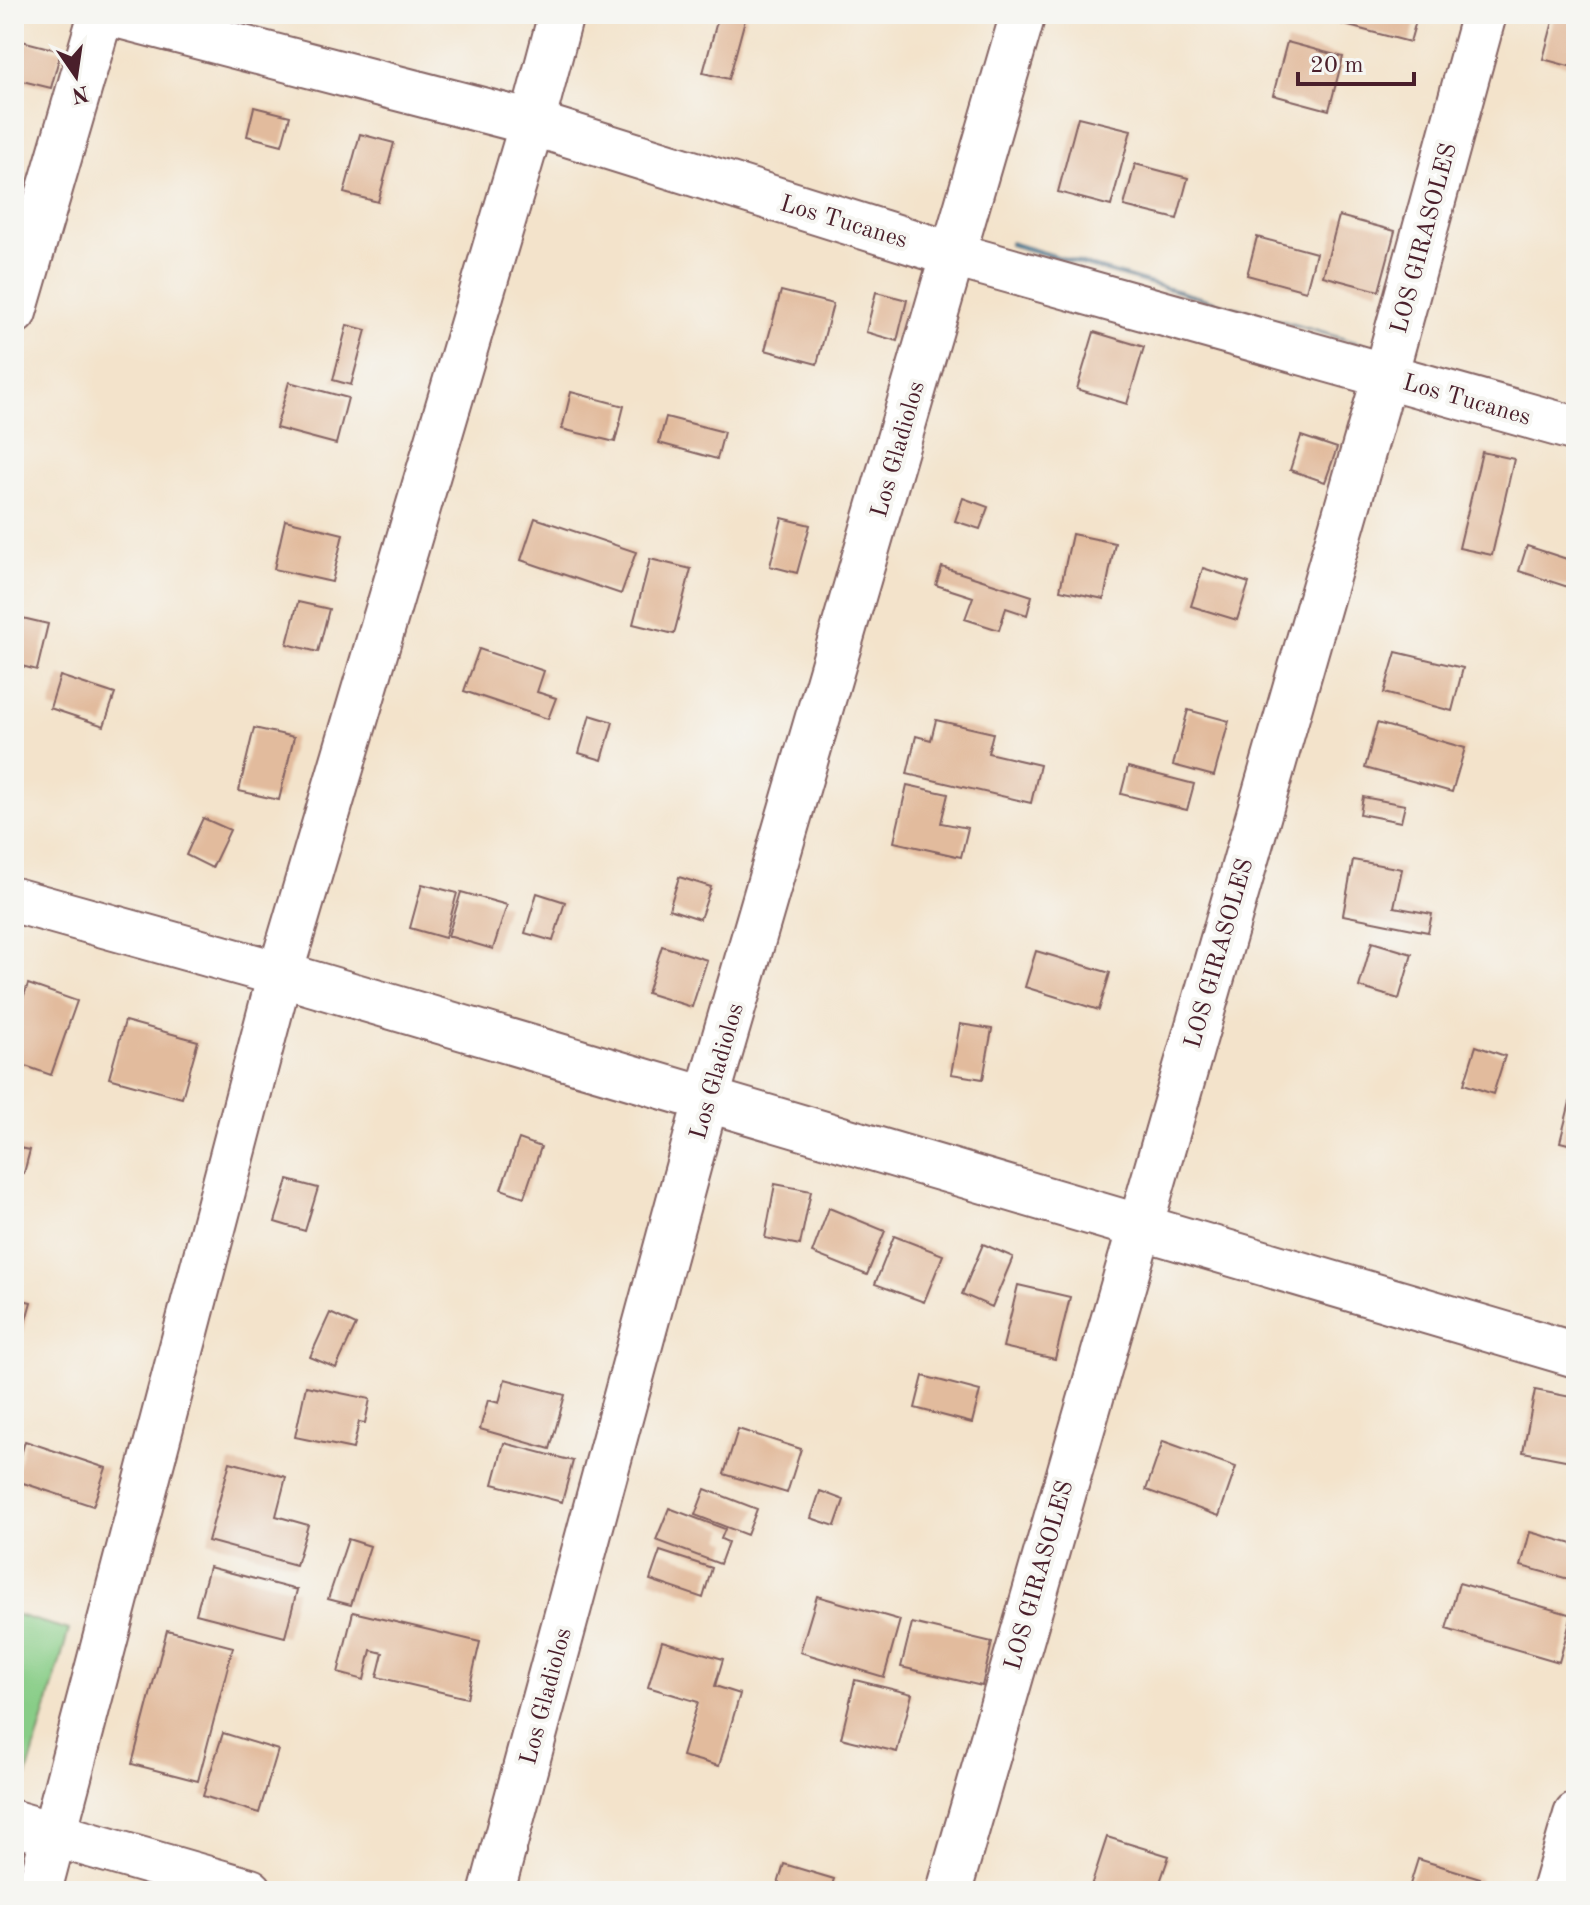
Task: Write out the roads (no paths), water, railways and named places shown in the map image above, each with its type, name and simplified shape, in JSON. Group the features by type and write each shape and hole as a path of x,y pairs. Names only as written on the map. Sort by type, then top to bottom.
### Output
{"street":[{"path":"14,312 101,14"},
{"name":"Los Tucanes","path":"112,14 532,123 954,255 1576,429"},
{"path":"39,1891 34,1829 280,974 532,123 561,14"},
{"path":"954,255 1023,14"},
{"name":"LOS GIRASOLES","path":"949,1891 1138,1225 1385,376 1484,14"},
{"name":"Los Gladiolos","path":"492,1891 706,1101 954,255"},
{"path":"14,900 280,974 1576,1355"},
{"path":"1554,1891 1576,1815"},
{"path":"34,1829 250,1891"}],"water":[{"path":"1010,242 1380,349 1010,245"}]}
